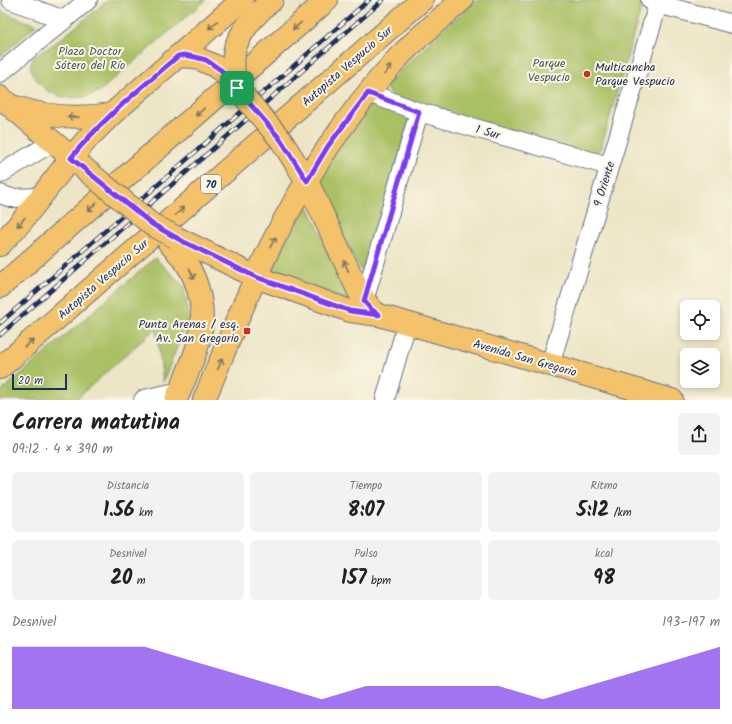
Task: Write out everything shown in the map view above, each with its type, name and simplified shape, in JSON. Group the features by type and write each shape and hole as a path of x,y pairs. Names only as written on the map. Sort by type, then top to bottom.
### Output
{"main road":[{"path":"0,246 22,221 89,136 242,0"},
{"path":"237,88 233,64 235,48 239,38 249,23 272,0"},
{"path":"0,287 327,0"},
{"name":"Autopista Vespucio Sur","path":"0,368 422,0"},
{"path":"204,400 256,277 280,227 328,146 368,93 398,59 430,27 462,0"},
{"path":"178,56 195,57 221,70 281,140 307,181 359,292 371,308"},
{"path":"4,101 42,114 59,117 76,118 112,114"},
{"path":"4,101 71,158 172,240 185,261 195,281 202,309 200,338 178,395"},
{"name":"Avenida San Gregorio","path":"172,240 256,277 358,313 371,308 407,323 672,400"}],"street":[{"path":"11,0 64,20"},
{"path":"0,73 88,0"},
{"path":"654,2 732,24"},
{"name":"9 Oriente","path":"550,365 609,166 654,2"},
{"name":"1 Sur","path":"368,93 419,112 609,166"},
{"path":"371,308 419,112"},
{"path":"0,174 52,142"},
{"path":"0,194 11,198 41,197"},
{"path":"385,400 407,323"},
{"path":"143,400 178,395"}],"green space":[{"name":"Plaza Doctor Sótero del Río","path":"108,0 206,0 101,90 88,96 75,98 58,96 44,88 30,67 33,58 61,39"},
{"name":"Parque Vespucio","path":"477,0 637,0 642,5 601,148 597,152 592,155 416,105 389,94 387,84 436,36"},
{"path":"0,11 36,25 0,57"},
{"path":"374,99 411,113 365,278 318,188 320,174"},
{"path":"306,202 354,303 272,271 270,267"},
{"path":"155,258 184,286 189,318 163,382 156,328 75,400 0,400 0,392"}],"railway":[{"path":"0,323 369,0"},
{"path":"0,335 383,0"}],"place":[{"name":"Multicancha Parque Vespucio","path":"587,74"},
{"name":"Punta Arenas / esq. Av. San Gregorio","path":"247,331"}],"route":[{"path":"184,55 206,60 221,70 237,88 286,146 307,181 328,146 368,93 419,112 364,301 379,315 350,311 256,277 184,242 152,224 71,158 89,136 112,114 178,56 184,55"}]}
